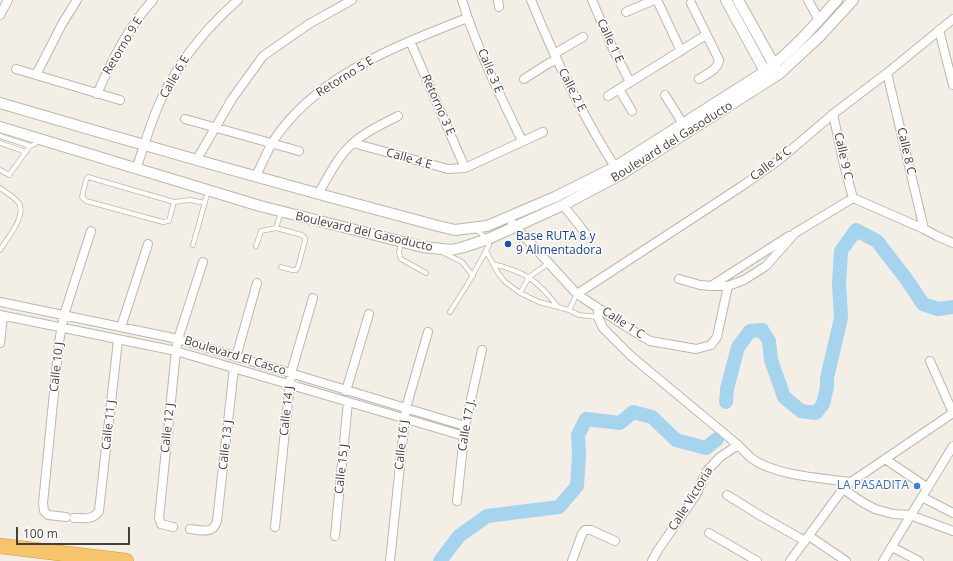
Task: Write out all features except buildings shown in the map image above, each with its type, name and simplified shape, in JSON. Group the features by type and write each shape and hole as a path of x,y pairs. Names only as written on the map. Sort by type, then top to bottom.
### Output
{"highway":[{"path":"0,546 126,561"}],"street":[{"path":"0,15 8,0"},
{"path":"36,75 62,24 78,0"},
{"name":"Retorno 9 E","path":"96,94 116,54 132,27 153,0"},
{"name":"Calle 6 E","path":"136,169 160,103 171,80 201,36 238,0"},
{"path":"197,159 232,98 263,56 309,24 352,0"},
{"name":"Calle 3 E","path":"462,0 467,18 494,83 522,141"},
{"name":"Calle 2 E","path":"532,0 556,57 584,113 618,171"},
{"name":"Calle 1 E","path":"592,0 613,49 630,82"},
{"path":"626,12 654,0"},
{"path":"657,0 681,51"},
{"path":"726,0 767,76 821,35 853,0"},
{"path":"738,0 777,69"},
{"path":"808,0 819,20"},
{"path":"777,69 837,0"},
{"path":"691,3 719,60 716,68 699,79"},
{"name":"Retorno 5 E","path":"256,176 272,144 289,120 305,103 324,88 379,56 410,41 467,18"},
{"name":"Calle 4 C","path":"577,294 742,186 778,160 953,19"},
{"path":"939,30 953,85"},
{"path":"608,96 706,35"},
{"path":"524,79 549,63 583,37"},
{"name":"Retorno 3 E","path":"410,41 465,168"},
{"path":"16,69 120,100"},
{"name":"Calle 8 C","path":"887,73 924,229"},
{"name":"Boulevard del Gasoducto","path":"0,103 144,146 197,159 318,194 455,230 487,226 618,171 683,124 767,76"},
{"name":"Boulevard del Gasoducto","path":"0,135 38,139 281,212 402,242 436,249 451,250 488,239 563,205 767,76"},
{"path":"619,89 632,111"},
{"path":"665,95 683,124"},
{"name":"Calle 9 C","path":"834,114 844,165 853,198"},
{"path":"318,194 331,171 353,143 398,116"},
{"path":"185,120 299,151"},
{"path":"465,168 543,132"},
{"name":"Calle 4 E","path":"353,143 448,169 465,168"},
{"path":"711,286 853,198 953,243"},
{"path":"563,205 586,234"},
{"name":"Calle 1 C","path":"508,217 515,227 577,294 650,341 696,349 711,345 717,337 728,286"},
{"name":"Calle 10 J","path":"70,518 48,514 44,511 43,507 59,342 64,315 91,231"},
{"path":"679,279 695,284 711,286 728,286 744,280 766,266 795,233"},
{"path":"121,327 148,244"},
{"name":"Calle 12 J","path":"173,526 161,524 159,522 159,518 176,351 179,336 203,262"},
{"path":"236,357 257,283"},
{"name":"Calle 14 J","path":"275,527 291,373 314,298"},
{"name":"Boulevard El Casco","path":"0,302 121,327 179,336 236,357 465,426"},
{"path":"598,308 598,317 603,328 631,356 738,445 752,459 766,466 787,473 851,482"},
{"path":"346,391 368,314"},
{"path":"0,343 2,315"},
{"name":"Boulevard El Casco","path":"2,315 176,351 464,436"},
{"name":"Calle 16 J","path":"390,561 406,408 428,332"},
{"name":"Calle 11 J","path":"70,518 93,517 97,515 99,511 118,340"},
{"name":"Calle 17 J.","path":"457,502 465,426 482,350"},
{"path":"790,561 843,489 851,482 953,413 930,361"},
{"name":"Calle 13 J","path":"190,529 207,530 216,527 234,368"},
{"name":"Calle 15 J","path":"334,536 348,402"},
{"name":"Calle Victoria","path":"652,561 696,496 706,472 720,457 738,445"},
{"path":"883,561 953,446"},
{"path":"885,459 928,488"},
{"path":"843,489 875,509 893,514 910,515 953,531"},
{"path":"727,495 761,516 846,561"},
{"path":"922,497 953,513"},
{"path":"572,561 582,534 585,530 591,530 615,541"},
{"path":"709,533 756,561"},
{"path":"892,547 919,561"}],"lane":[{"path":"0,135 30,146"},
{"path":"0,170 7,175 10,175 30,146 35,144 38,139"},
{"path":"0,143 26,152"},
{"path":"174,202 169,221 164,222 86,201 82,197 88,177 174,202 190,200 205,203"},
{"path":"0,188 18,202 21,209 18,221 0,250"},
{"path":"193,245 208,191"},
{"path":"276,228 281,212"},
{"path":"256,246 261,231 276,228 302,235 305,238 298,267 296,270 281,267"},
{"path":"450,312 473,276 489,245 488,239 475,228"},
{"path":"402,242 399,253 401,259 426,273"},
{"path":"436,249 462,262 473,276"},
{"path":"486,252 504,281 520,293 539,302 569,310 579,315 598,317"},
{"path":"493,264 518,271 529,277 545,290 558,307"},
{"path":"520,293 529,277 549,264"},
{"path":"569,310 577,294"}],"waterway":[{"path":"726,402 727,389 738,347 750,331 762,330 769,341 771,360 784,397 801,411 816,413 823,404 827,387 827,378 841,318 839,283 841,251 856,230 877,241 907,280 923,304 938,309 953,307"},
{"path":"440,561 459,536 487,516 559,507 577,486 579,455 578,435 586,419 620,423 633,412 652,417 676,440 706,448 717,439"}],"place":[{"name":"Base RUTA 8 y 9 Alimentadora","path":"508,244"},
{"name":"LA PASADITA","path":"917,486"}]}
